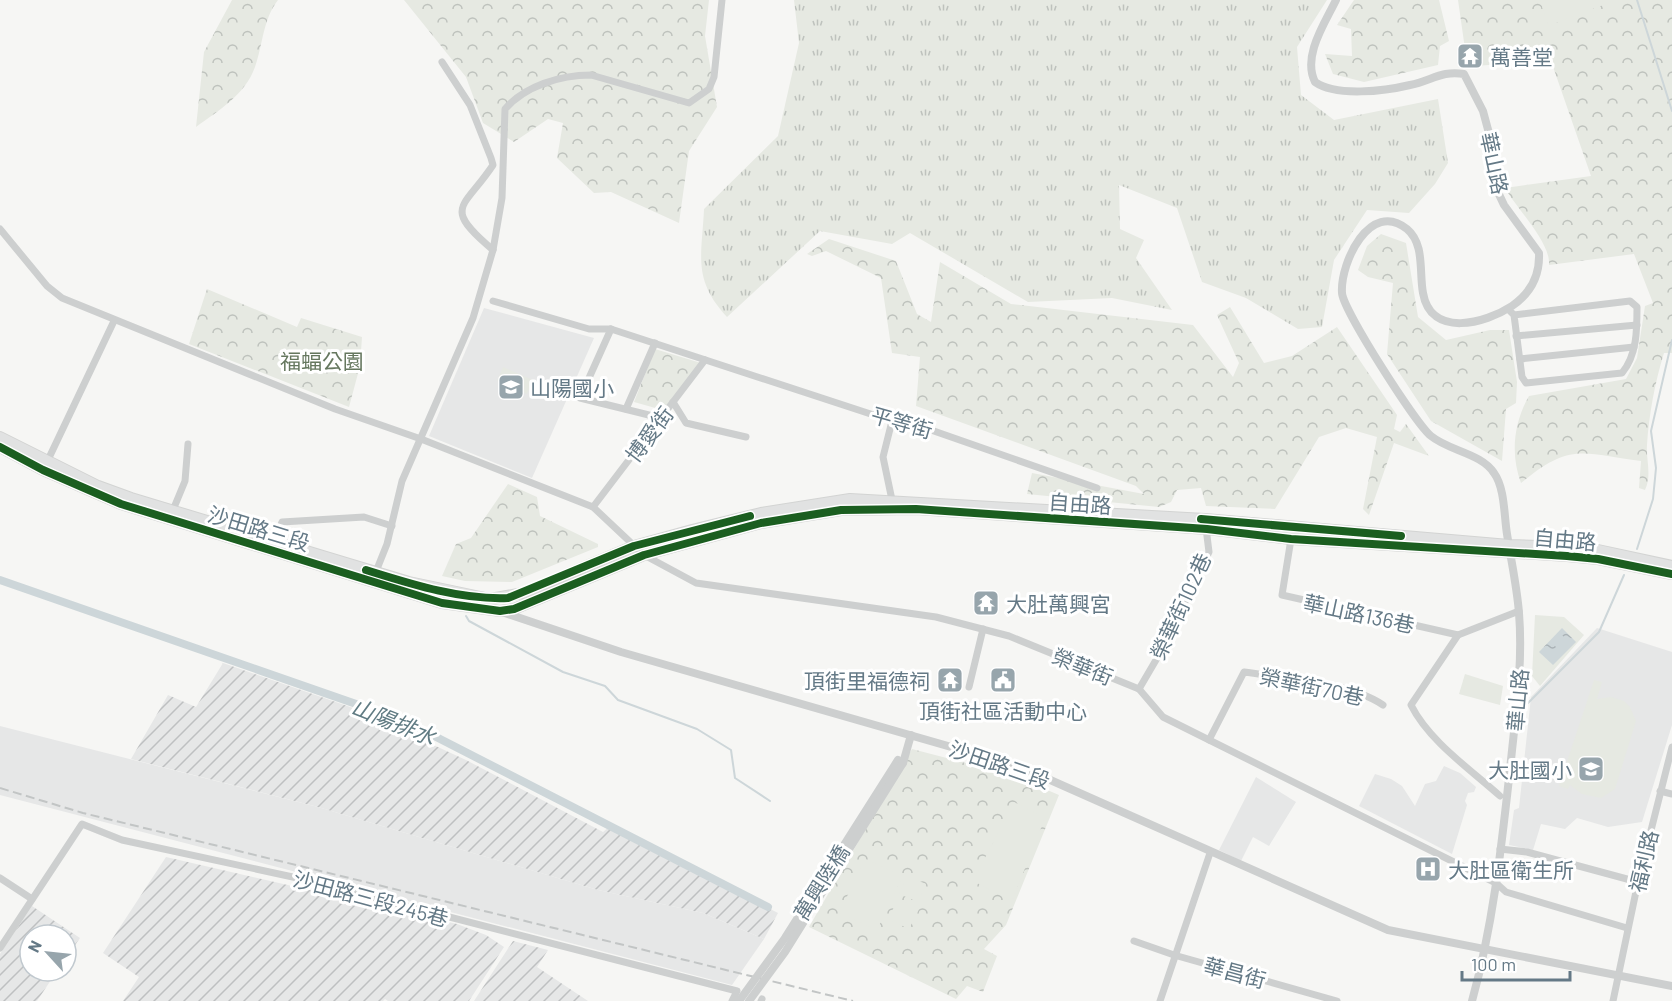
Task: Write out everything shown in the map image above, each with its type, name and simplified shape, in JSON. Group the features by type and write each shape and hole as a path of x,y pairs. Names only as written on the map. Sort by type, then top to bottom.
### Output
{"main road":[{"name":"沙田路三段","path":"0,437 45,466 121,504 274,541 442,603 500,611"},
{"name":"沙田路三段","path":"0,447 98,486 173,510 223,530 373,577 490,598"},
{"name":"自由路","path":"490,598 508,598 523,593 634,546 850,500 892,500 1509,549 1598,560 1672,574"},
{"name":"自由路","path":"500,611 522,606 644,555 777,515 841,510 916,509 1206,524 1291,539 1509,549 1598,550 1672,566"}],"street":[{"path":"373,577 392,526 402,481 473,318 493,250 502,198 505,109 512,101 530,89 567,76 591,75 689,103 709,89 714,77 723,0"},
{"name":"華山路","path":"1336,0 1312,52 1312,75 1315,82 1323,88 1337,92 1411,85 1450,72 1464,74 1483,111 1490,137 1496,188 1504,206 1539,253 1535,283 1511,312 1459,325 1436,314 1423,295 1418,244 1409,230 1391,221 1381,222 1363,233 1342,278 1344,306 1374,356 1428,435 1485,464 1494,473 1499,483 1519,611 1521,664 1496,883 1486,949 1472,1001"},
{"path":"442,62 470,105 493,165 468,194 462,210 466,224 493,250"},
{"path":"0,229 47,286 62,298 334,409 420,439 593,507"},
{"name":"平等街","path":"493,301 589,329 611,329 892,421 931,430 1097,488"},
{"path":"1630,301 1637,308 1637,325 1629,364 1622,373 1527,383 1522,377 1511,312 1630,301"},
{"path":"45,466 114,321"},
{"path":"1516,336 1637,325"},
{"path":"611,329 580,398 661,418"},
{"path":"626,410 655,343"},
{"path":"1520,359 1634,347"},
{"name":"博愛街","path":"593,507 705,360"},
{"path":"673,402 686,423 746,436"},
{"path":"892,421 883,457 892,500"},
{"path":"173,510 185,481 188,444"},
{"name":"榮華街","path":"593,507 644,555 696,583 936,617 1009,636 1139,689 1163,717 1496,883 1506,892 1627,928"},
{"path":"274,541 282,522 298,519 364,517 392,526"},
{"name":"榮華街102巷","path":"1139,689 1162,648 1209,552 1206,524"},
{"name":"華山路136巷","path":"1291,539 1282,595 1458,635"},
{"path":"490,598 500,611"},
{"name":"沙田路三段","path":"500,611 621,652 1021,767 1210,853 1388,930 1672,986"},
{"path":"1500,796 1432,734 1417,718 1411,705 1458,635 1519,611"},
{"path":"969,687 983,629"},
{"name":"榮華街70巷","path":"1209,740 1244,672 1334,687 1375,700 1383,705"},
{"path":"900,762 911,735"},
{"name":"福利路","path":"1613,1001 1627,928 1672,747"},
{"name":"萬興陸橋","path":"739,1001 785,938 900,762"},
{"name":"萬興陸橋","path":"749,1001 785,952 900,762"},
{"path":"1660,791 1672,794"},
{"name":"沙田路三段245巷","path":"0,948 82,824 123,840 302,879 737,991 732,1001"},
{"path":"1500,849 1527,852 1638,882"},
{"path":"1160,1001 1210,853"},
{"path":"0,878 32,899"},
{"name":"華昌街","path":"1134,941 1174,955 1337,1001"}],"shaded area":[{"name":"山陽國小","path":"484,308 594,338 532,478 429,436"},
{"name":"大肚國小","path":"1597,628 1672,652 1672,725 1642,822 1608,827 1577,818 1565,829 1541,824 1533,850 1509,845 1514,810 1519,808 1531,697"},
{"path":"223,663 411,728 414,736 466,760 603,832 610,826 778,913 764,939 703,913 598,890 318,807 131,759 168,695 196,707"},
{"path":"0,726 318,807 598,890 703,913 764,939 732,985 0,795"},
{"path":"1444,766 1460,773 1476,787 1474,792 1468,793 1465,801 1467,805 1452,854 1359,806 1375,774 1391,779 1402,786 1415,806 1425,784 1436,781"},
{"path":"1256,777 1296,802 1269,846 1253,837 1241,861 1219,850"},
{"path":"166,857 457,924 486,935 504,947 469,1001 388,1001 385,999 383,1001 123,1001 139,977 103,953"},
{"path":"32,906 58,923 21,923"},
{"path":"18,927 18,983 49,983 37,1001 0,1001 0,954"},
{"path":"513,941 548,950 537,967 588,1001 474,1001"}],"green space":[{"path":"232,0 278,0 266,23 251,77 238,94 196,127 204,52"},
{"path":"404,0 709,0 705,36 717,107 689,151 679,223 611,192 594,193 557,158 563,123 548,119 514,142 483,123 466,77"},
{"path":"794,0 1327,0 1297,47 1301,95 1334,120 1438,99 1448,163 1435,184 1409,213 1367,210 1334,260 1322,327 1298,329 1246,298 1202,282 1177,208 1119,185 1120,229 1144,240 1136,258 1172,310 1112,298 1028,302 910,233 892,244 820,231 727,317 708,291 704,279 701,254 704,209 778,136 799,43"},
{"path":"1354,0 1439,0 1449,41 1440,46 1438,65 1364,82 1333,74 1325,54 1352,56 1351,29 1337,25"},
{"path":"1458,0 1672,0 1672,353 1664,353 1653,398 1647,445 1648,479 1645,490 1639,488 1641,461 1590,454 1565,456 1552,461 1521,483 1516,461 1515,438 1520,416 1529,396 1626,379 1637,358 1645,306 1653,303 1634,254 1549,265 1545,247 1505,188 1591,176 1551,61 1474,66 1467,63"},
{"path":"1540,0 1611,0 1611,2 1548,26"},
{"path":"1381,234 1406,243 1418,317 1446,340 1490,330 1509,330 1517,382 1516,403 1506,409 1502,461 1431,421 1387,354 1393,283 1368,277 1358,270 1367,246"},
{"path":"829,239 896,261 917,314 931,322 940,262 1011,304 1193,325 1233,377 1239,363 1217,315 1230,307 1264,363 1292,356 1337,327 1397,415 1394,429 1400,432 1406,424 1429,456 1394,443 1369,515 1363,509 1377,437 1346,428 1319,437 1275,509 1206,506 1201,488 1177,490 1171,502 1159,507 1027,494 1032,473 1144,494 1136,486 916,406 920,357 892,353 881,278 826,251 812,256 807,254"},
{"name":"福蝠公園","path":"207,289 297,327 301,318 362,337 360,366 349,407 189,344"},
{"path":"655,349 701,363 666,411 634,402"},
{"path":"503,367 533,380 527,394 497,381"},
{"path":"508,484 537,497 540,516 598,544 598,547 512,582 465,581 442,576 456,544 471,538"},
{"path":"1535,615 1564,617 1584,635 1540,686 1532,676"},
{"path":"1465,674 1503,686 1500,705 1459,694"},
{"path":"1594,680 1602,682 1597,699 1611,697 1624,701 1630,707 1636,721 1615,789 1601,798 1582,794 1570,785 1568,789 1559,786"},
{"path":"912,749 1012,775 1059,795 1006,925 984,949 997,956 983,992 967,986 956,999 809,927"},
{"path":"1014,802 1045,818 1012,901 973,881"},
{"path":"865,859 903,876 877,930 839,913"},
{"path":"907,876 926,884 918,902 899,894"},
{"path":"898,899 919,909 909,929 888,919"}],"water":[{"path":"1562,628 1576,642 1553,665 1539,652"}],"waterway":[{"path":"1637,0 1672,111"},
{"path":"1637,549 1653,499 1656,468 1651,431 1672,340"},
{"path":"1528,703 1599,632 1624,575"},
{"name":"山陽排水","path":"0,580 405,721 768,907"},
{"path":"466,616 469,621 563,672 605,686 618,700 697,729 731,750 735,778 770,801"}],"railway":[{"path":"0,788 83,813 853,1001"}],"cycle path":[{"path":"0,447 43,470 121,504 442,603 500,611 514,609 644,555 761,523 841,510 916,509 1207,529 1291,539 1567,556 1598,559 1672,574"},
{"path":"366,570 454,594 508,598 634,546 750,516"},
{"path":"1201,519 1401,536"}],"place":[{"name":"萬善堂","path":"1470,56"},
{"name":"山陽國小","path":"511,387"},
{"name":"大肚萬興宮","path":"986,603"},
{"name":"頂街里福德祠","path":"950,680"},
{"name":"頂街社區活動中心","path":"1003,680"},
{"name":"大肚國小","path":"1591,769"},
{"name":"大肚區衛生所","path":"1428,869"}]}
